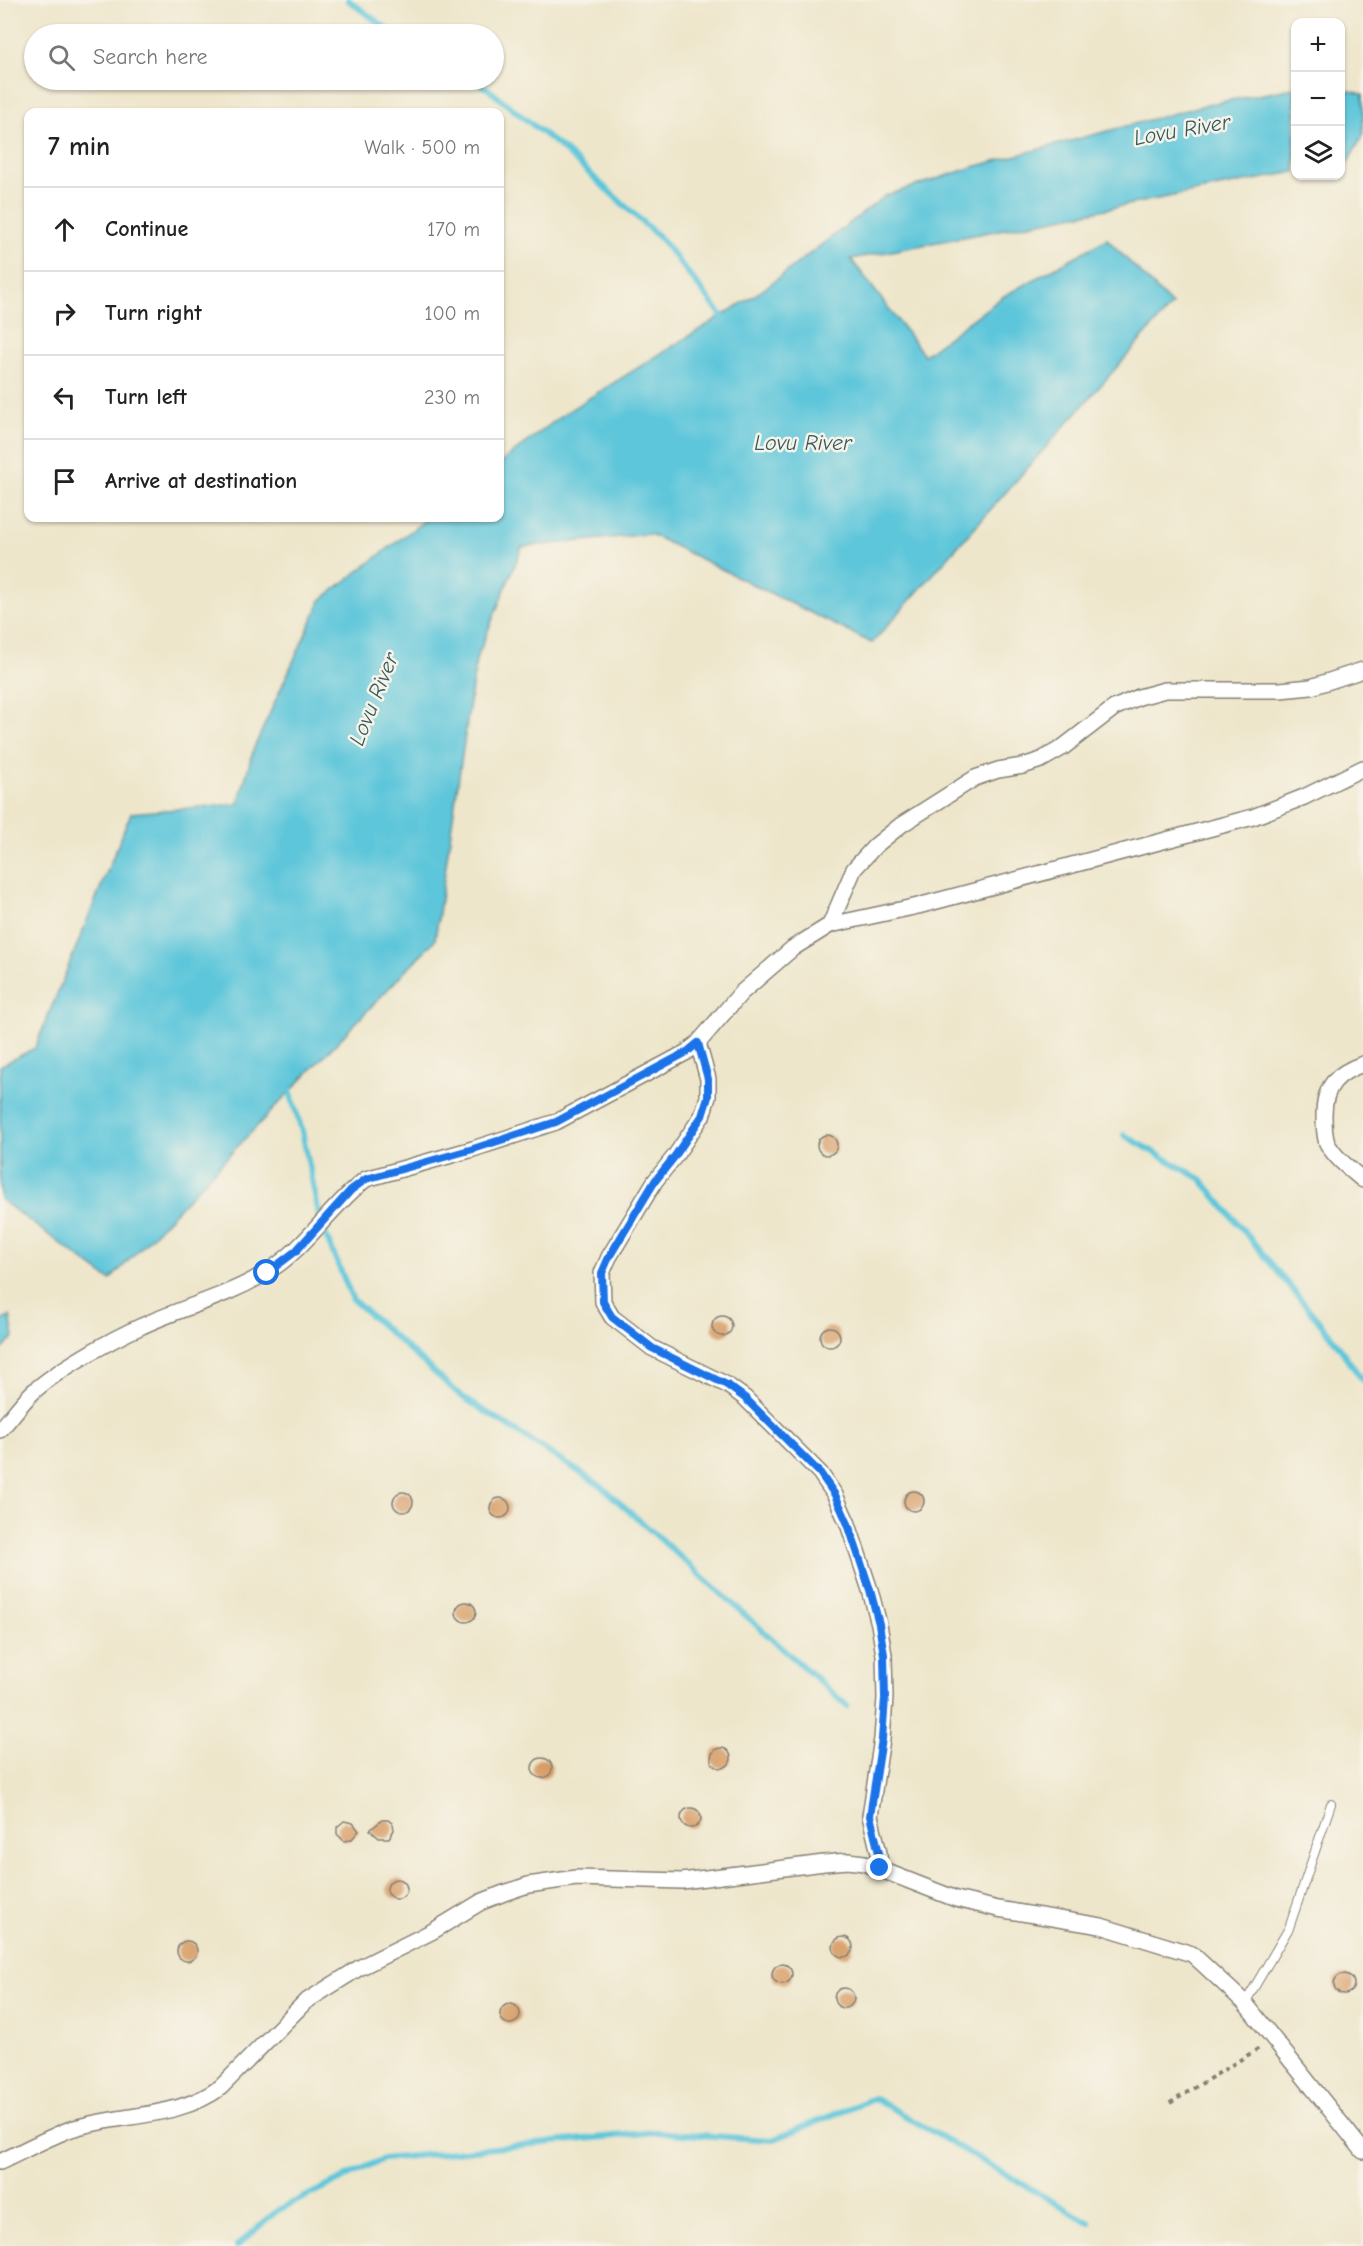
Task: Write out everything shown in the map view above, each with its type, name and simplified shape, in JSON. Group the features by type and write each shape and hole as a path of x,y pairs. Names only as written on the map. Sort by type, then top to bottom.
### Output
{"street":[{"path":"830,925 854,869 875,846 901,825 975,778 1041,760 1062,748 1114,708 1138,697 1165,690 1280,690 1311,687 1363,670"},
{"path":"0,1430 33,1392 52,1377 94,1352 139,1327 226,1293 267,1273 296,1251 351,1190 366,1179 473,1149 556,1122 687,1052 698,1043 741,993 793,948 830,925 918,906 1253,817 1304,797 1363,768"},
{"path":"698,1043 708,1079 708,1097 702,1116 655,1181 609,1257 602,1273 603,1302 612,1317 652,1348 727,1385 745,1398 820,1473 835,1495 848,1524 870,1590 884,1655 885,1698 882,1739 870,1816 879,1853 880,1868"},
{"path":"1363,1064 1346,1070 1332,1081 1324,1103 1326,1141 1337,1158 1363,1180"},
{"path":"0,2162 71,2130 104,2121 187,2106 207,2098 221,2087 305,2002 359,1968 433,1931 481,1902 504,1893 528,1885 576,1878 682,1881 848,1862 880,1868 916,1885 956,1899 998,1909 1101,1926 1192,1953 1245,2002 1363,2151"}],"lane":[{"path":"1245,2002 1288,1928 1331,1804"}],"path":[{"path":"1170,2103 1274,2039"}],"water":[{"name":"Lovu River","path":"1291,89 1291,173 851,259 924,355 1004,296 1107,239 1172,305 872,643 650,534 522,547 476,660 435,940 110,1280 0,1199 0,1066 35,1048 131,813 238,804 254,748 321,600 423,522 504,522 504,460 565,413 760,292 885,196 973,167 1205,105"},
{"path":"1345,90 1363,94 1363,135 1348,162 1345,162"},
{"path":"10,1316 14,1337 0,1352 0,1322"}],"building":[{"path":"827,1135 834,1138 837,1145 834,1152 827,1155 820,1152 817,1145 820,1138"},
{"path":"722,1316 729,1319 732,1326 729,1333 722,1336 715,1333 712,1326 715,1319"},
{"path":"830,1327 837,1330 840,1337 837,1344 830,1347 823,1344 820,1337 823,1330"},
{"path":"914,1491 921,1494 924,1501 921,1508 914,1511 907,1508 904,1501 907,1494"},
{"path":"403,1492 410,1495 413,1502 410,1509 403,1512 396,1509 393,1502 396,1495"},
{"path":"500,1498 507,1501 510,1508 507,1515 500,1518 493,1515 490,1508 493,1501"},
{"path":"466,1602 473,1605 476,1612 473,1619 466,1622 459,1619 456,1612 459,1605"},
{"path":"721,1748 728,1751 731,1758 728,1765 721,1768 714,1765 711,1758 714,1751"},
{"path":"542,1758 549,1761 552,1768 549,1775 542,1778 535,1775 532,1768 535,1761"},
{"path":"691,1808 698,1811 701,1818 698,1825 691,1828 684,1825 681,1818 684,1811"},
{"path":"382,1820 388,1820 393,1824 394,1830 389,1838 379,1838 370,1830"},
{"path":"344,1821 353,1823 359,1831 351,1840 344,1841 337,1834 337,1827"},
{"path":"397,1879 404,1882 407,1889 404,1896 397,1899 390,1896 387,1889 390,1882"},
{"path":"843,1937 850,1940 853,1947 850,1954 843,1957 836,1954 833,1947 836,1940"},
{"path":"187,1941 194,1944 197,1951 194,1958 187,1961 180,1958 177,1951 180,1944"},
{"path":"782,1964 789,1967 792,1974 789,1981 782,1984 775,1981 772,1974 775,1967"},
{"path":"1344,1974 1351,1977 1354,1984 1351,1991 1344,1994 1337,1991 1334,1984 1337,1977"},
{"path":"844,1988 851,1991 854,1998 851,2005 844,2008 837,2005 834,1998 837,1991"},
{"path":"510,2004 517,2007 520,2014 517,2021 510,2024 503,2021 500,2014 503,2007"}],"waterway":[{"path":"348,0 380,24"},
{"path":"489,90 564,150 662,240 726,321"},
{"path":"288,1085 302,1131 321,1224 353,1300 461,1396 601,1486 847,1706"},
{"path":"1124,1135 1201,1179 1335,1341 1363,1381"},
{"path":"237,2246 278,2210 383,2159 655,2132 772,2140 874,2098 1090,2223"}],"route":[{"path":"267,1273 296,1251 351,1190 366,1179 473,1149 556,1122 687,1052 698,1043 708,1079 708,1097 702,1116 655,1181 609,1257 602,1273 603,1302 612,1317 652,1348 727,1385 745,1398 820,1473 835,1495 848,1524 870,1590 884,1655 885,1698 882,1739 870,1816 877,1842 880,1868"}]}
